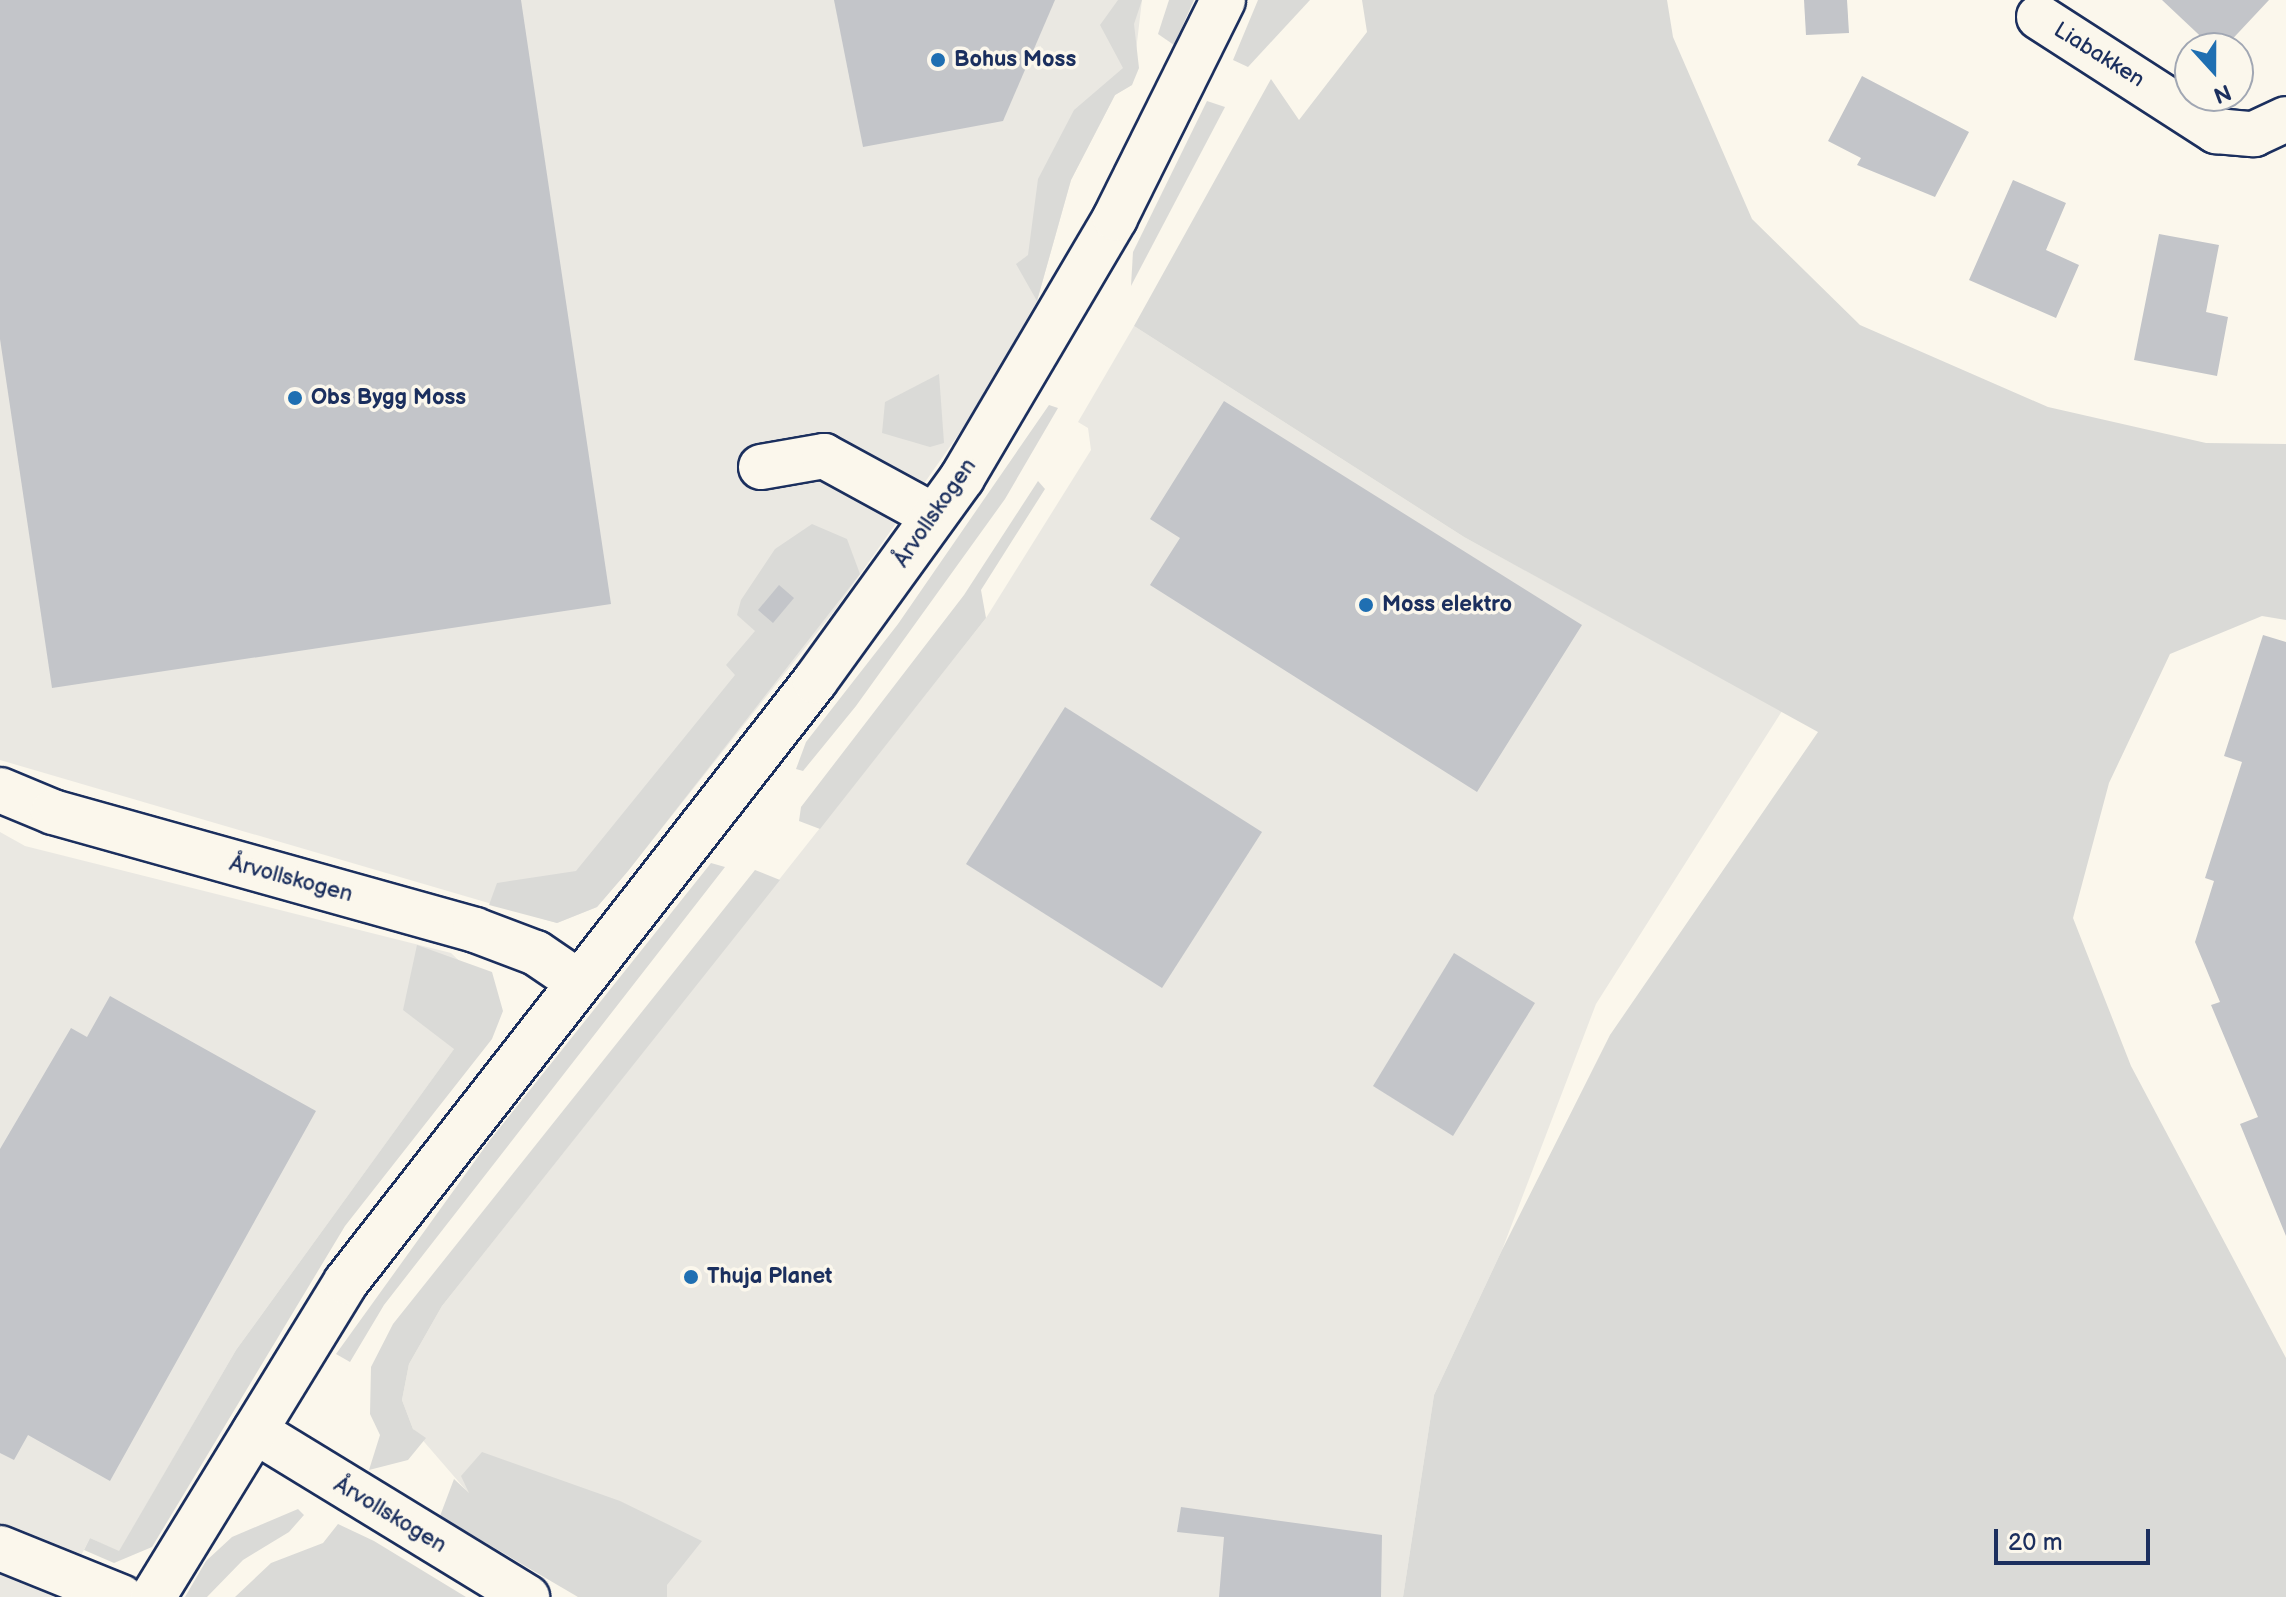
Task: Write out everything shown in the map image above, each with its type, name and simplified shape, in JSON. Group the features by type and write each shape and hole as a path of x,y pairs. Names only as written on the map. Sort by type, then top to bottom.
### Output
{"street":[{"name":"Årvollskogen","path":"153,1597 346,1282 934,516 1115,218 1223,0"},
{"name":"Liabakken","path":"2039,17 2216,131 2254,134 2286,119"},
{"path":"761,467 824,456 934,516"},
{"name":"Årvollskogen","path":"0,790 98,825 475,930 536,953 577,981"},
{"name":"Årvollskogen","path":"255,1431 527,1597"},
{"path":"0,1548 121,1597"}],"shaded area":[{"path":"0,0 1142,0 1132,85 1115,95 1071,180 1037,301 975,411 835,610 628,871 597,907 557,923 0,760"},
{"path":"1118,0 1142,0 1134,24 1139,68 1132,85 1115,95 1071,180 1037,301 1016,264 1028,255 1038,179 1074,110 1123,68 1100,25"},
{"path":"1169,0 1194,0 1174,45 1158,34"},
{"path":"1258,0 1310,0 1248,67 1233,60"},
{"path":"1362,0 1667,0 1673,37 1752,219 1860,325 2048,407 2206,443 2286,444 2286,620 2262,616 2170,654 2109,783 2073,918 2131,1066 2286,1358 2286,1597 1403,1597 1434,1395 1502,1250 1610,1035 1818,732 1464,537 1134,326 1271,79 1299,120 1367,32"},
{"path":"1207,101 1225,107 1131,286 1133,252"},
{"path":"1134,326 1464,537 1782,711 1596,1004 1502,1250 1434,1395 1403,1597 648,1597 471,1496 413,1429 402,1400 409,1364 442,1306 986,618 1091,450 1088,428 1078,422"},
{"path":"939,374 944,443 930,447 882,433 885,402"},
{"path":"1049,405 1058,408 1005,499 856,706 803,771 796,769 806,742 898,624"},
{"path":"1038,481 1045,489 981,590 986,618 820,829 799,821 801,807 964,595"},
{"path":"812,524 847,539 860,574 628,871 597,907 557,923 489,905 497,883 576,871 735,675 726,665 755,631 737,615 741,600 775,549"},
{"path":"0,832 25,846 451,953 494,994 236,1350 119,1552 90,1538 60,1597 0,1597"},
{"path":"711,863 725,867 384,1305 350,1362 336,1354 490,1140"},
{"path":"755,870 780,880 442,1306 409,1364 402,1400 413,1429 426,1438 408,1460 369,1470 380,1435 370,1414 371,1367 393,1324"},
{"path":"417,945 492,972 503,1011 492,1039 345,1226 152,1547 114,1563 84,1550 90,1538 119,1551 236,1350 454,1049 403,1010"},
{"path":"482,1452 620,1501 702,1541 667,1585 667,1597 578,1597 440,1516 454,1479 469,1493 461,1476"},
{"path":"298,1509 304,1515 289,1532 243,1560 207,1597 185,1597 206,1561 232,1537"},
{"path":"338,1524 374,1541 466,1597 235,1597 271,1563 323,1543"}],"building":[{"name":"Obs Bygg Moss","path":"0,0 521,0 611,604 52,688 0,339"},
{"name":"Bohus Moss","path":"834,0 1055,0 1003,121 863,147"},
{"path":"1804,0 1847,0 1849,33 1806,35"},
{"path":"2162,0 2269,0 2239,32 2196,32"},
{"path":"1862,76 1969,132 1935,197 1857,165 1861,158 1828,141"},
{"path":"2013,180 2066,203 2046,250 2079,265 2056,318 1969,280"},
{"path":"2159,234 2219,245 2206,312 2228,317 2217,376 2134,360"},
{"name":"Moss elektro","path":"1224,401 1582,625 1477,792 1150,585 1180,538 1150,519"},
{"path":"779,585 794,598 773,623 758,610"},
{"path":"2263,635 2286,642 2286,1236 2240,1124 2258,1117 2211,1005 2220,1002 2195,942 2214,881 2205,878 2242,762 2224,756"},
{"path":"1065,707 1262,832 1162,988 966,864"},
{"path":"1454,953 1535,1003 1453,1136 1373,1086"},
{"path":"110,996 316,1111 110,1481 28,1435 14,1460 0,1453 0,1149 71,1028 87,1037"},
{"path":"1181,1507 1382,1535 1381,1597 1219,1597 1224,1537 1177,1532"}],"place":[{"name":"Bohus Moss","path":"938,60"},
{"name":"Obs Bygg Moss","path":"295,398"},
{"name":"Moss elektro","path":"1366,605"},
{"name":"Thuja Planet","path":"691,1277"}]}
